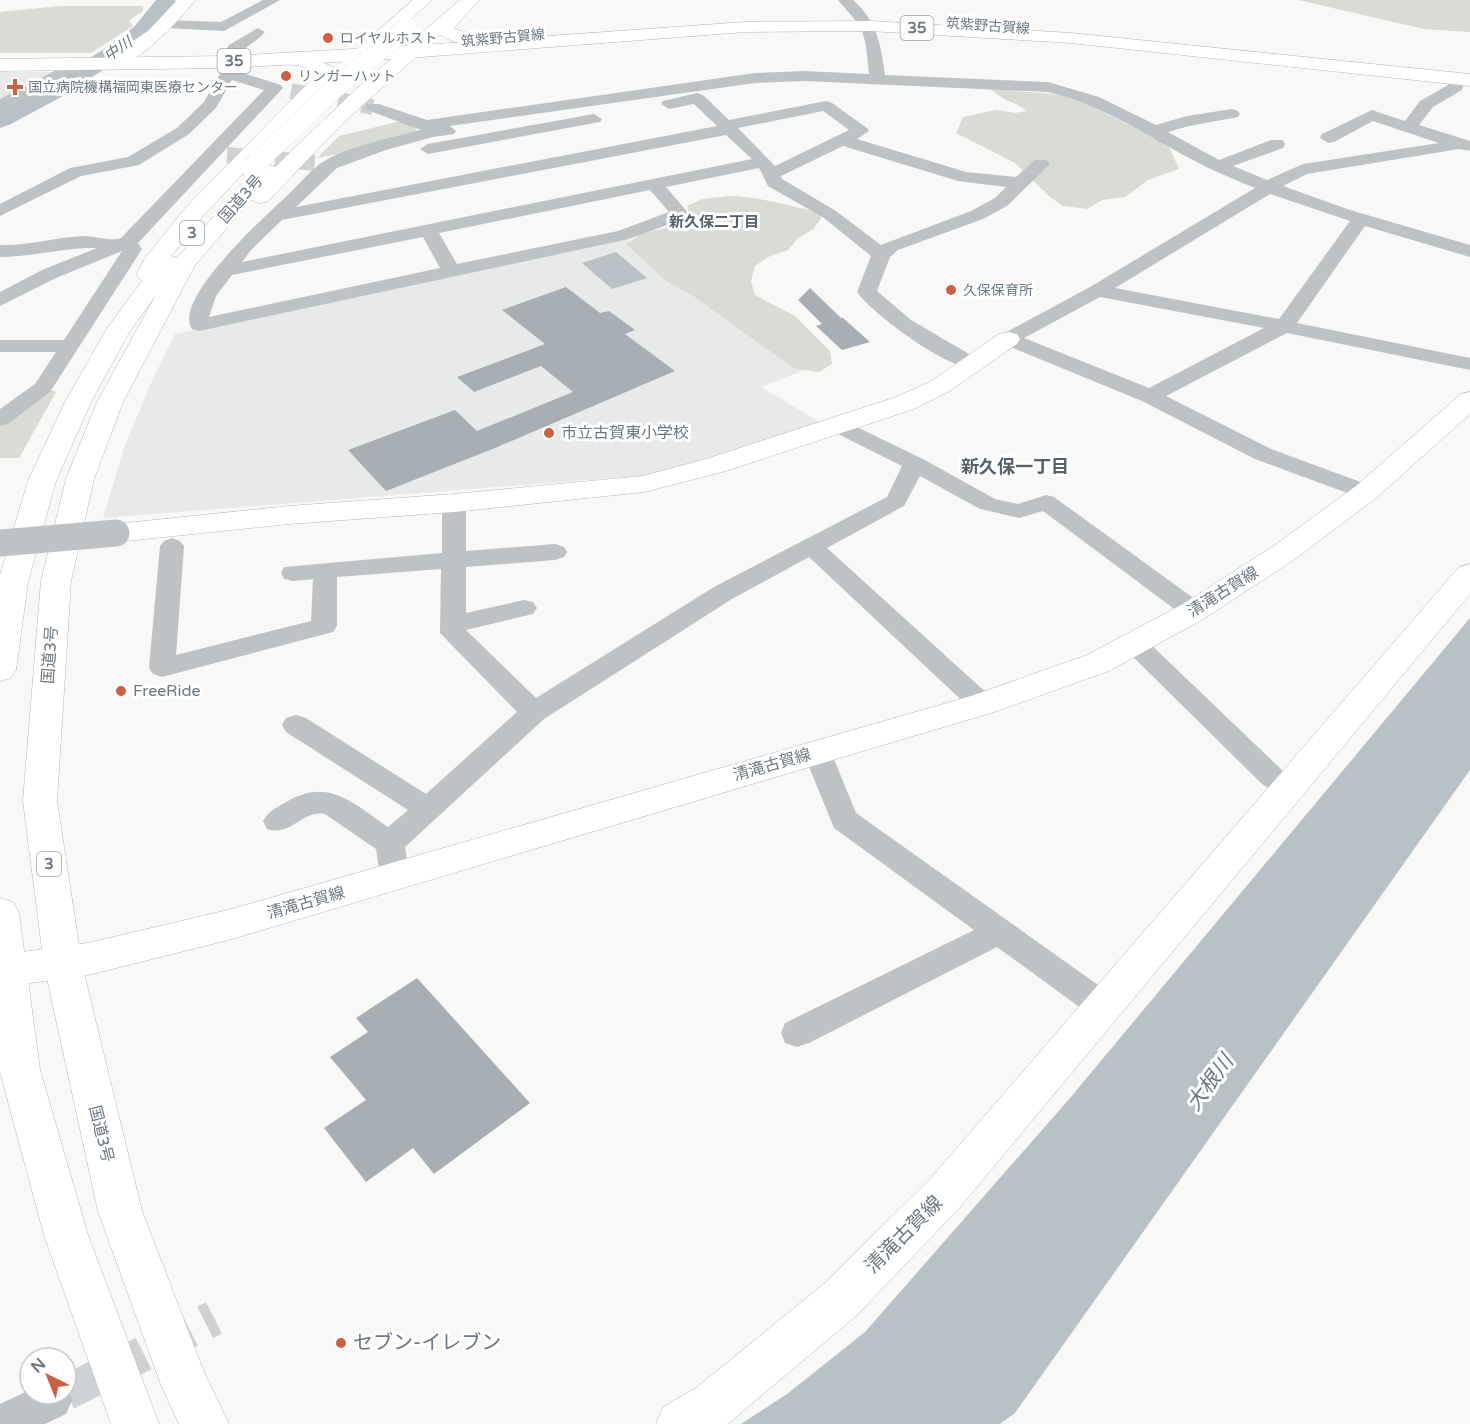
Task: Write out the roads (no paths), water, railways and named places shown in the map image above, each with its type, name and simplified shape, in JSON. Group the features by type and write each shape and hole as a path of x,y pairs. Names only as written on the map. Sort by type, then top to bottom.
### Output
{"main road":[{"path":"109,64 155,34 186,0"},
{"path":"258,161 362,54 423,0"},
{"name":"国道3号","path":"412,39 438,0"},
{"name":"国道3号","path":"0,670 13,582 42,481 78,402 118,330 150,302 185,263 258,161 412,39 452,0"},
{"path":"150,302 412,39 470,0"},
{"path":"470,0 445,26 445,30 456,37 494,39"},
{"name":"筑紫野古賀線","path":"412,39 494,39 661,24 864,14 1071,38 1466,77"},
{"name":"筑紫野古賀線","path":"0,65 109,64 228,68 284,59 362,54 412,39 658,32 745,27 864,14"},
{"path":"258,161 327,74 327,70 315,64 284,59"},
{"name":"国道3号","path":"150,302 84,468 56,581 40,801 63,965 120,1211 184,1385 205,1424"},
{"path":"116,533 289,515 454,503 644,484 840,426 905,403 939,387 974,365 1008,339"},
{"name":"清滝古賀線","path":"3,971 63,965 108,957 232,924 982,704 1098,663 1194,610 1285,552 1366,492 1469,403"},
{"name":"清滝古賀線","path":"680,1424 721,1416 946,1192 1470,573"},
{"path":"0,913 10,1074 135,1424"}],"street":[{"path":"165,24 224,27 273,0"},
{"path":"845,0 864,14 878,80"},
{"path":"0,211 76,172 133,161 191,123 210,105 228,68 230,52 258,32"},
{"path":"0,105 81,64"},
{"path":"228,68 275,88 291,91"},
{"path":"655,184 680,214 623,235 199,325 197,314 216,282 244,246 276,216 324,164 429,129 755,78 804,76 1066,90 1096,101 1218,166 1268,187 1360,220 1470,251"},
{"path":"1409,126 1424,111 1426,104 1456,87 1466,77"},
{"path":"0,300 49,274 123,244 219,154 275,88"},
{"path":"623,113 697,98 768,168 774,182 807,198 838,218 881,255"},
{"path":"226,271 655,184 768,168 861,131 826,106 497,174 276,216"},
{"path":"324,164 347,164 613,116 429,129 373,107"},
{"path":"1154,131 1187,121 1232,114"},
{"path":"1328,138 1372,115 1464,145"},
{"path":"841,140 964,177 1020,183"},
{"path":"474,141 525,211"},
{"path":"1218,166 1277,144"},
{"path":"1008,339 1097,291 1268,187 1303,169 1464,145"},
{"path":"974,365 905,328 886,313 867,292 881,255 891,246 977,214 1001,202 1041,164"},
{"path":"1150,396 1284,326 1360,220"},
{"path":"429,231 452,272"},
{"path":"0,251 21,252 91,241 123,244 133,249 43,388 0,419"},
{"path":"1097,291 1470,364"},
{"path":"1008,339 1150,396 1263,454 1366,492"},
{"path":"0,346 70,346"},
{"path":"840,426 988,504 1019,511 1046,502 1194,610"},
{"path":"390,843 534,712 723,593 896,501 915,464"},
{"path":"454,503 453,633 534,712"},
{"path":"0,543 116,533"},
{"path":"172,546 162,668 324,626 325,570"},
{"path":"811,546 982,704"},
{"path":"293,573 555,552"},
{"path":"453,624 524,608"},
{"path":"1135,644 1273,778 1288,786"},
{"path":"296,725 428,808"},
{"path":"817,752 844,820 1104,1007"},
{"path":"277,821 311,801 332,804 390,843 395,877"},
{"path":"797,1033 1000,931"},
{"path":"2,1424 40,1406"}],"water":[{"path":"616,252 647,278 612,289 582,263"},
{"name":"大根川","path":"1470,618 1470,770 1015,1413 1000,1424 741,1424 787,1394 865,1332 1070,1098"}],"waterway":[{"name":"中川","path":"165,3 169,0"},
{"name":"中川","path":"0,120 54,91 109,56 142,32 165,3"}],"tunnel":[{"path":"291,91 373,107"},
{"path":"227,155 317,163"},
{"path":"78,1387 214,1318"}],"place":[{"name":"ロイヤルホスト","path":"328,38"},
{"name":"リンガーハット","path":"286,76"},
{"name":"国立病院機構福岡東医療センター","path":"15,87"},
{"name":"久保保育所","path":"951,290"},
{"name":"市立古賀東小学校","path":"549,433"},
{"name":"FreeRide","path":"121,691"},
{"name":"セブン-イレブン","path":"341,1343"}],"district":[{"name":"新久保二丁目","path":"714,222"},
{"name":"新久保一丁目","path":"1015,467"}]}
